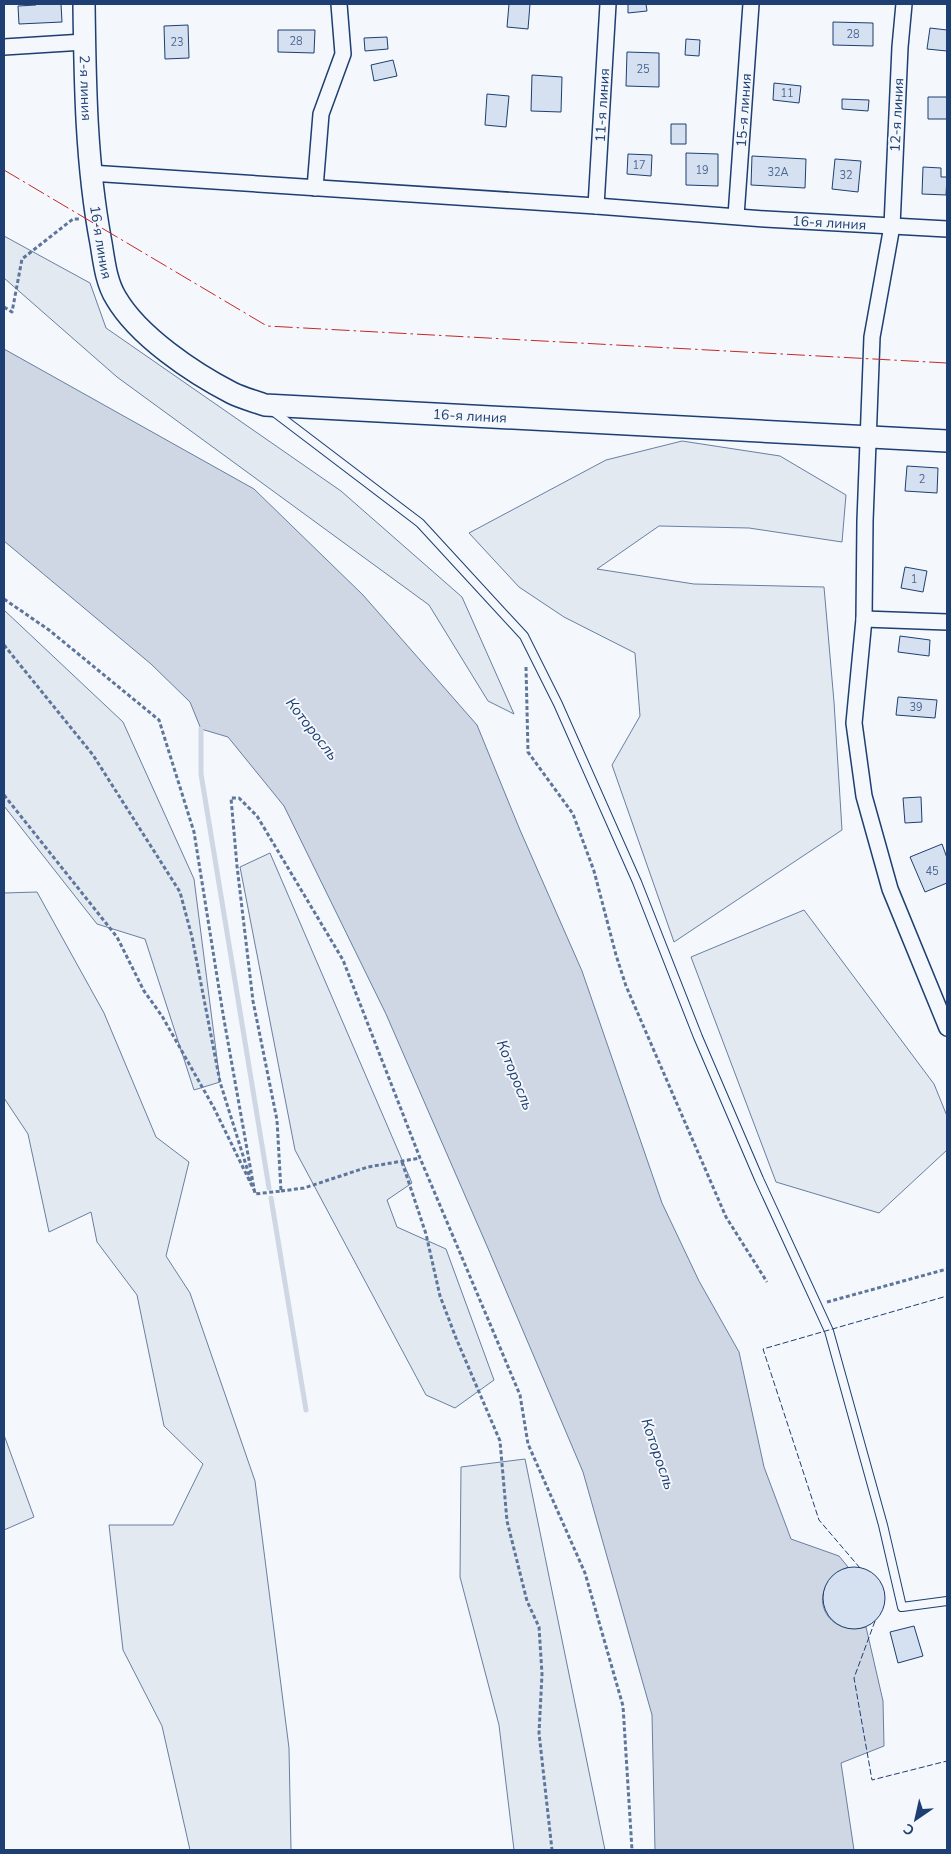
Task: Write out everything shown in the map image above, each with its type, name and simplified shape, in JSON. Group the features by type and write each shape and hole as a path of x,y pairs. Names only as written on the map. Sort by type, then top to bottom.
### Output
{"street":[{"name":"2-я линия","path":"84,4 90,173"},
{"path":"314,188 321,114 343,54 339,4"},
{"name":"11-я линия","path":"596,206 608,4"},
{"name":"15-я линия","path":"736,216 751,4"},
{"name":"12-я линия","path":"904,4 900,47 892,226 872,337 864,619 854,723 864,796 890,890 947,1028"},
{"path":"4,47 84,42"},
{"name":"16-я линия","path":"947,229 90,173 106,271 115,297 132,320 157,343 187,366 233,394 264,404 947,441"},
{"path":"864,619 947,622"}],"lane":[{"path":"264,404 420,523 524,636 558,704 637,882 698,1037 758,1179 829,1331 883,1525 902,1607 947,1601"}],"path":[{"path":"4,306 12,312 22,260 73,219 97,221"},
{"path":"4,598 49,630 159,720 194,832 223,1014 256,1194"},
{"path":"4,645 93,755 180,892 192,937 220,1082 256,1194"},
{"path":"526,665 528,752 573,814 594,871 626,986 726,1217 767,1282"},
{"path":"4,795 117,938 144,992 162,1016 214,1108 256,1194"},
{"path":"281,1191 277,1120 253,1001 231,798 239,798 257,816 343,960 420,1158 520,1395 528,1444 585,1573 623,1706 632,1850"},
{"path":"256,1194 304,1188 368,1167 420,1158"},
{"path":"402,1162 426,1234 440,1296 500,1441 507,1522 527,1600 539,1626 542,1674 539,1734 552,1850"},
{"path":"817,1305 947,1269"}],"shaded area":[{"path":"4,236 90,283 106,328 341,491 462,597 514,714 488,701 429,605 117,377 4,278"},
{"path":"682,441 780,456 846,495 842,542 749,528 659,526 597,569 694,584 824,587 842,830 674,942 612,765 640,716 635,653 564,617 519,587 469,533 606,460"},
{"path":"4,610 123,722 194,879 220,1082 194,1090 145,939 97,924 4,806"},
{"path":"270,853 412,1183 387,1200 397,1227 446,1249 494,1380 455,1408 426,1395 295,1150 240,867"},
{"path":"37,892 104,1013 156,1137 189,1162 166,1256 190,1293 255,1481 289,1748 291,1850 190,1850 162,1726 123,1650 109,1525 173,1525 203,1464 164,1426 137,1295 97,1242 91,1212 49,1232 28,1134 4,1098 4,893"},
{"path":"804,910 934,1084 947,1116 947,1150 879,1213 776,1182 691,957"},
{"path":"4,1435 34,1517 4,1530"},
{"path":"525,1459 605,1850 514,1850 499,1725 460,1577 461,1467"}],"water":[{"name":"Которосль","path":"4,349 254,489 363,595 477,725 520,830 582,971 662,1203 699,1281 739,1352 764,1467 791,1539 839,1556 848,1567 834,1576 826,1586 823,1598 824,1609 830,1618 839,1625 851,1628 866,1627 883,1701 884,1746 841,1763 854,1850 655,1850 652,1715 583,1472 487,1246 386,1014 284,806 228,737 201,729 190,702 151,664 4,541"}],"building":[{"path":"61,4 62,22 19,24 18,6"},
{"path":"509,4 530,4 528,29 507,27"},
{"path":"628,4 646,4 647,11 628,13"},
{"path":"833,22 873,23 873,46 833,45"},
{"path":"188,25 189,58 165,59 164,26"},
{"path":"930,28 947,30 947,51 927,49"},
{"path":"278,30 315,30 314,53 278,52"},
{"path":"387,37 388,49 365,51 364,38"},
{"path":"686,39 700,40 699,56 685,55"},
{"path":"627,52 659,53 659,87 626,86"},
{"path":"393,60 397,76 374,81 371,65"},
{"path":"532,75 562,77 561,112 531,111"},
{"path":"774,83 801,86 799,103 773,100"},
{"path":"487,94 509,96 506,127 485,125"},
{"path":"928,97 947,97 947,119 928,119"},
{"path":"842,99 869,100 868,111 842,109"},
{"path":"671,124 686,124 686,144 671,144"},
{"path":"686,153 718,154 718,186 686,185"},
{"path":"628,154 652,155 651,176 627,174"},
{"path":"752,156 806,159 805,188 751,185"},
{"path":"835,159 861,161 858,192 832,189"},
{"path":"923,167 941,168 941,177 947,177 946,195 922,194"},
{"path":"907,466 938,468 937,493 905,491"},
{"path":"905,567 927,571 923,592 901,588"},
{"path":"900,636 930,640 929,656 898,652"},
{"path":"898,697 937,700 935,718 896,715"},
{"path":"921,797 922,822 905,823 903,798"},
{"path":"942,844 947,858 947,883 925,892 910,857"},
{"path":"854,1567 866,1569 876,1576 883,1586 885,1598 883,1610 876,1620 866,1627 854,1629 842,1627 832,1620 825,1610 823,1598 825,1586 832,1576 842,1569"},
{"path":"914,1626 923,1656 898,1663 890,1632"}],"waterway":[{"path":"201,729 201,774 269,1188"},
{"path":"271,1198 306,1410"}],"fence":[{"path":"860,1568 819,1520 763,1349 947,1296"},
{"path":"875,1621 854,1678 872,1780 947,1761"}],"power":[{"path":"4,170 267,326 947,363"}]}
